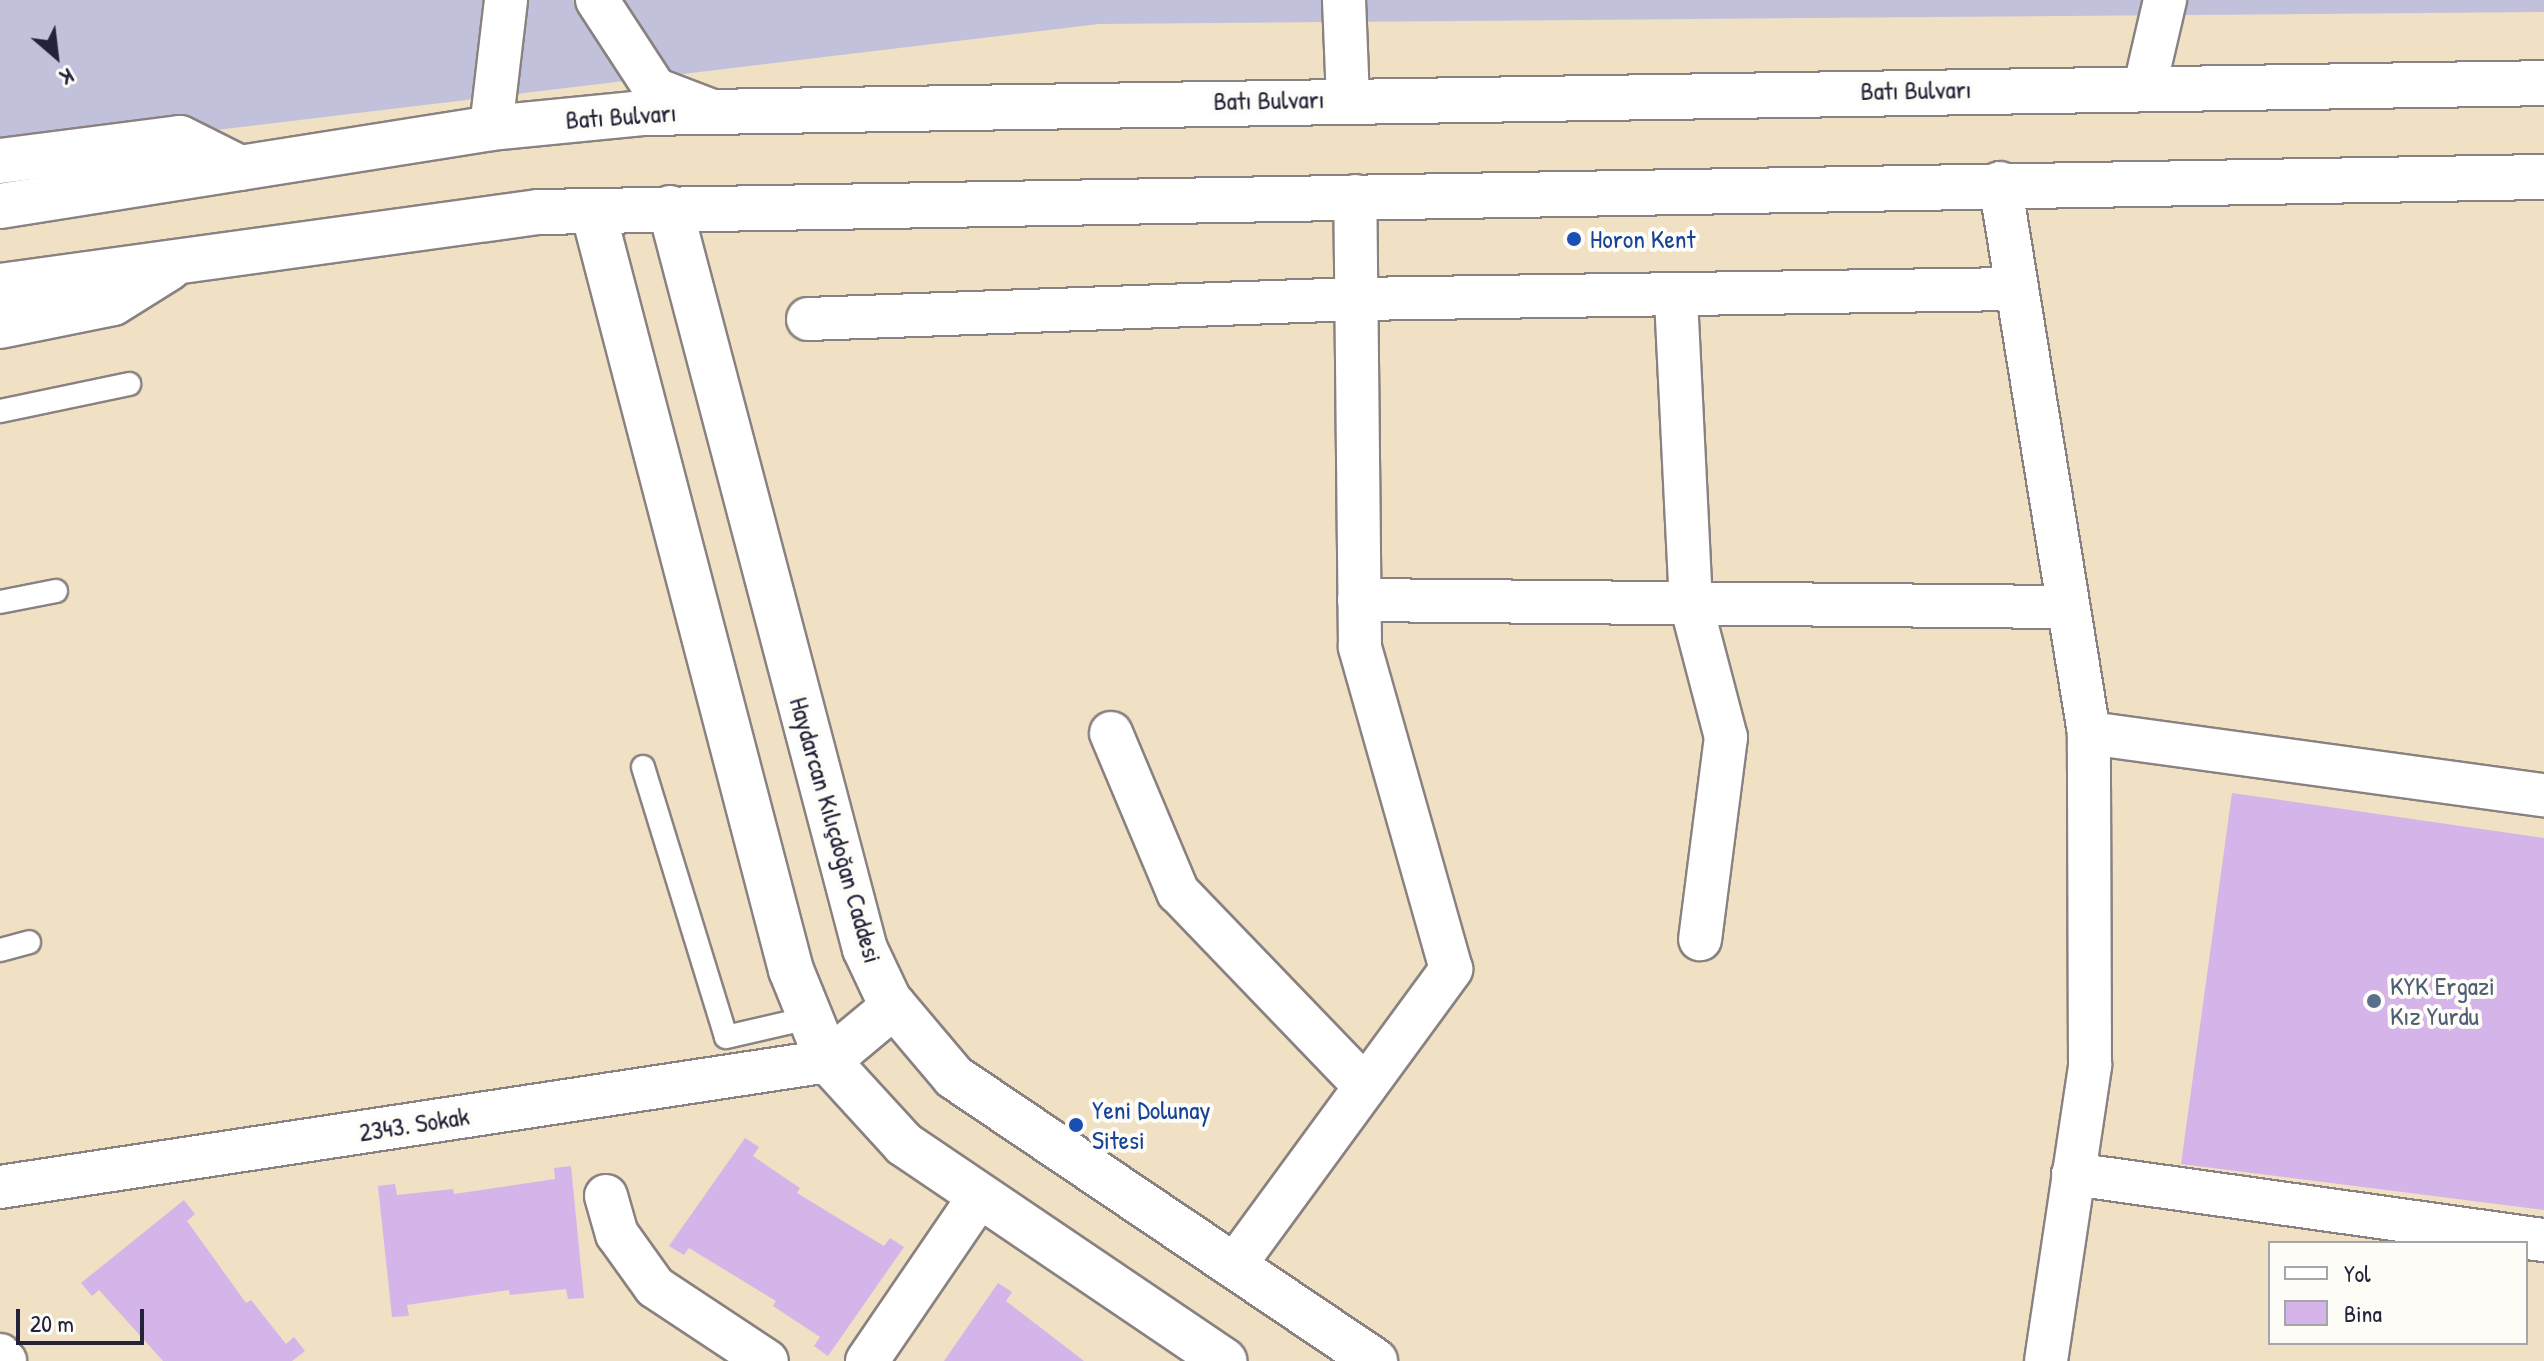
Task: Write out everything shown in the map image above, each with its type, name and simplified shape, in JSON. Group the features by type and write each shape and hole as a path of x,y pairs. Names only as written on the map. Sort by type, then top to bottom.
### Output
{"main road":[{"name":"Batı Bulvarı","path":"0,206 491,128 712,111 1348,98 2544,83"},
{"path":"0,161 180,138 240,168"},
{"path":"0,286 538,212 2000,183 2544,177"},
{"name":"Haydarcan Kılıçdoğan Caddesi","path":"670,208 865,949 894,1006 954,1077 1375,1361"},
{"path":"593,211 791,970 828,1061 904,1144 1224,1361"},
{"path":"0,326 113,303 179,261"},
{"path":"828,1061 894,1006"}],"street":[{"path":"491,128 506,0"},
{"path":"597,0 655,89 712,111"},
{"path":"1344,0 1348,98"},
{"path":"2145,86 2165,0"},
{"path":"2000,183 2089,733 2090,1065 2046,1361"},
{"path":"1234,1266 1451,969 1360,647 1355,196"},
{"path":"808,319 1356,299 1676,298 2017,289"},
{"path":"1676,298 1691,604 1726,737 1700,939"},
{"path":"1359,600 2068,607"},
{"path":"1111,733 1178,892 1365,1086"},
{"path":"2089,733 2544,795"},
{"name":"2343. Sokak","path":"0,1187 828,1061"},
{"path":"2073,1174 2544,1240"},
{"path":"606,1196 617,1234 655,1287 767,1361"},
{"path":"867,1361 979,1197"},
{"path":"0,1355 5,1361"}],"lane":[{"path":"0,411 129,384"},
{"path":"0,602 56,591"},
{"path":"643,767 726,1037 809,1018"},
{"path":"0,950 29,942"}],"shaded area":[{"path":"0,0 2544,0 2544,12 1099,24 0,156"}],"building":[{"name":"KYK Ergazi Kız Yurdu","path":"2232,793 2544,838 2544,1210 2181,1164"},
{"path":"745,1138 759,1147 753,1156 800,1188 797,1193 884,1246 890,1238 904,1247 828,1356 814,1346 820,1337 773,1306 776,1301 689,1248 684,1255 669,1246"},
{"path":"571,1166 584,1298 568,1299 566,1289 510,1295 509,1290 407,1305 409,1316 392,1317 378,1186 395,1184 397,1195 453,1189 454,1194 555,1179 554,1168"},
{"path":"184,1200 195,1214 187,1221 246,1303 251,1300 286,1344 294,1337 305,1351 292,1361 163,1361 99,1290 92,1296 81,1283"},
{"path":"998,1283 1012,1292 1006,1301 1084,1361 944,1361"}],"place":[{"name":"Horon Kent","path":"1574,239"},
{"name":"KYK Ergazi Kız Yurdu","path":"2374,1001"},
{"name":"Yeni Dolunay Sitesi","path":"1076,1125"}]}
